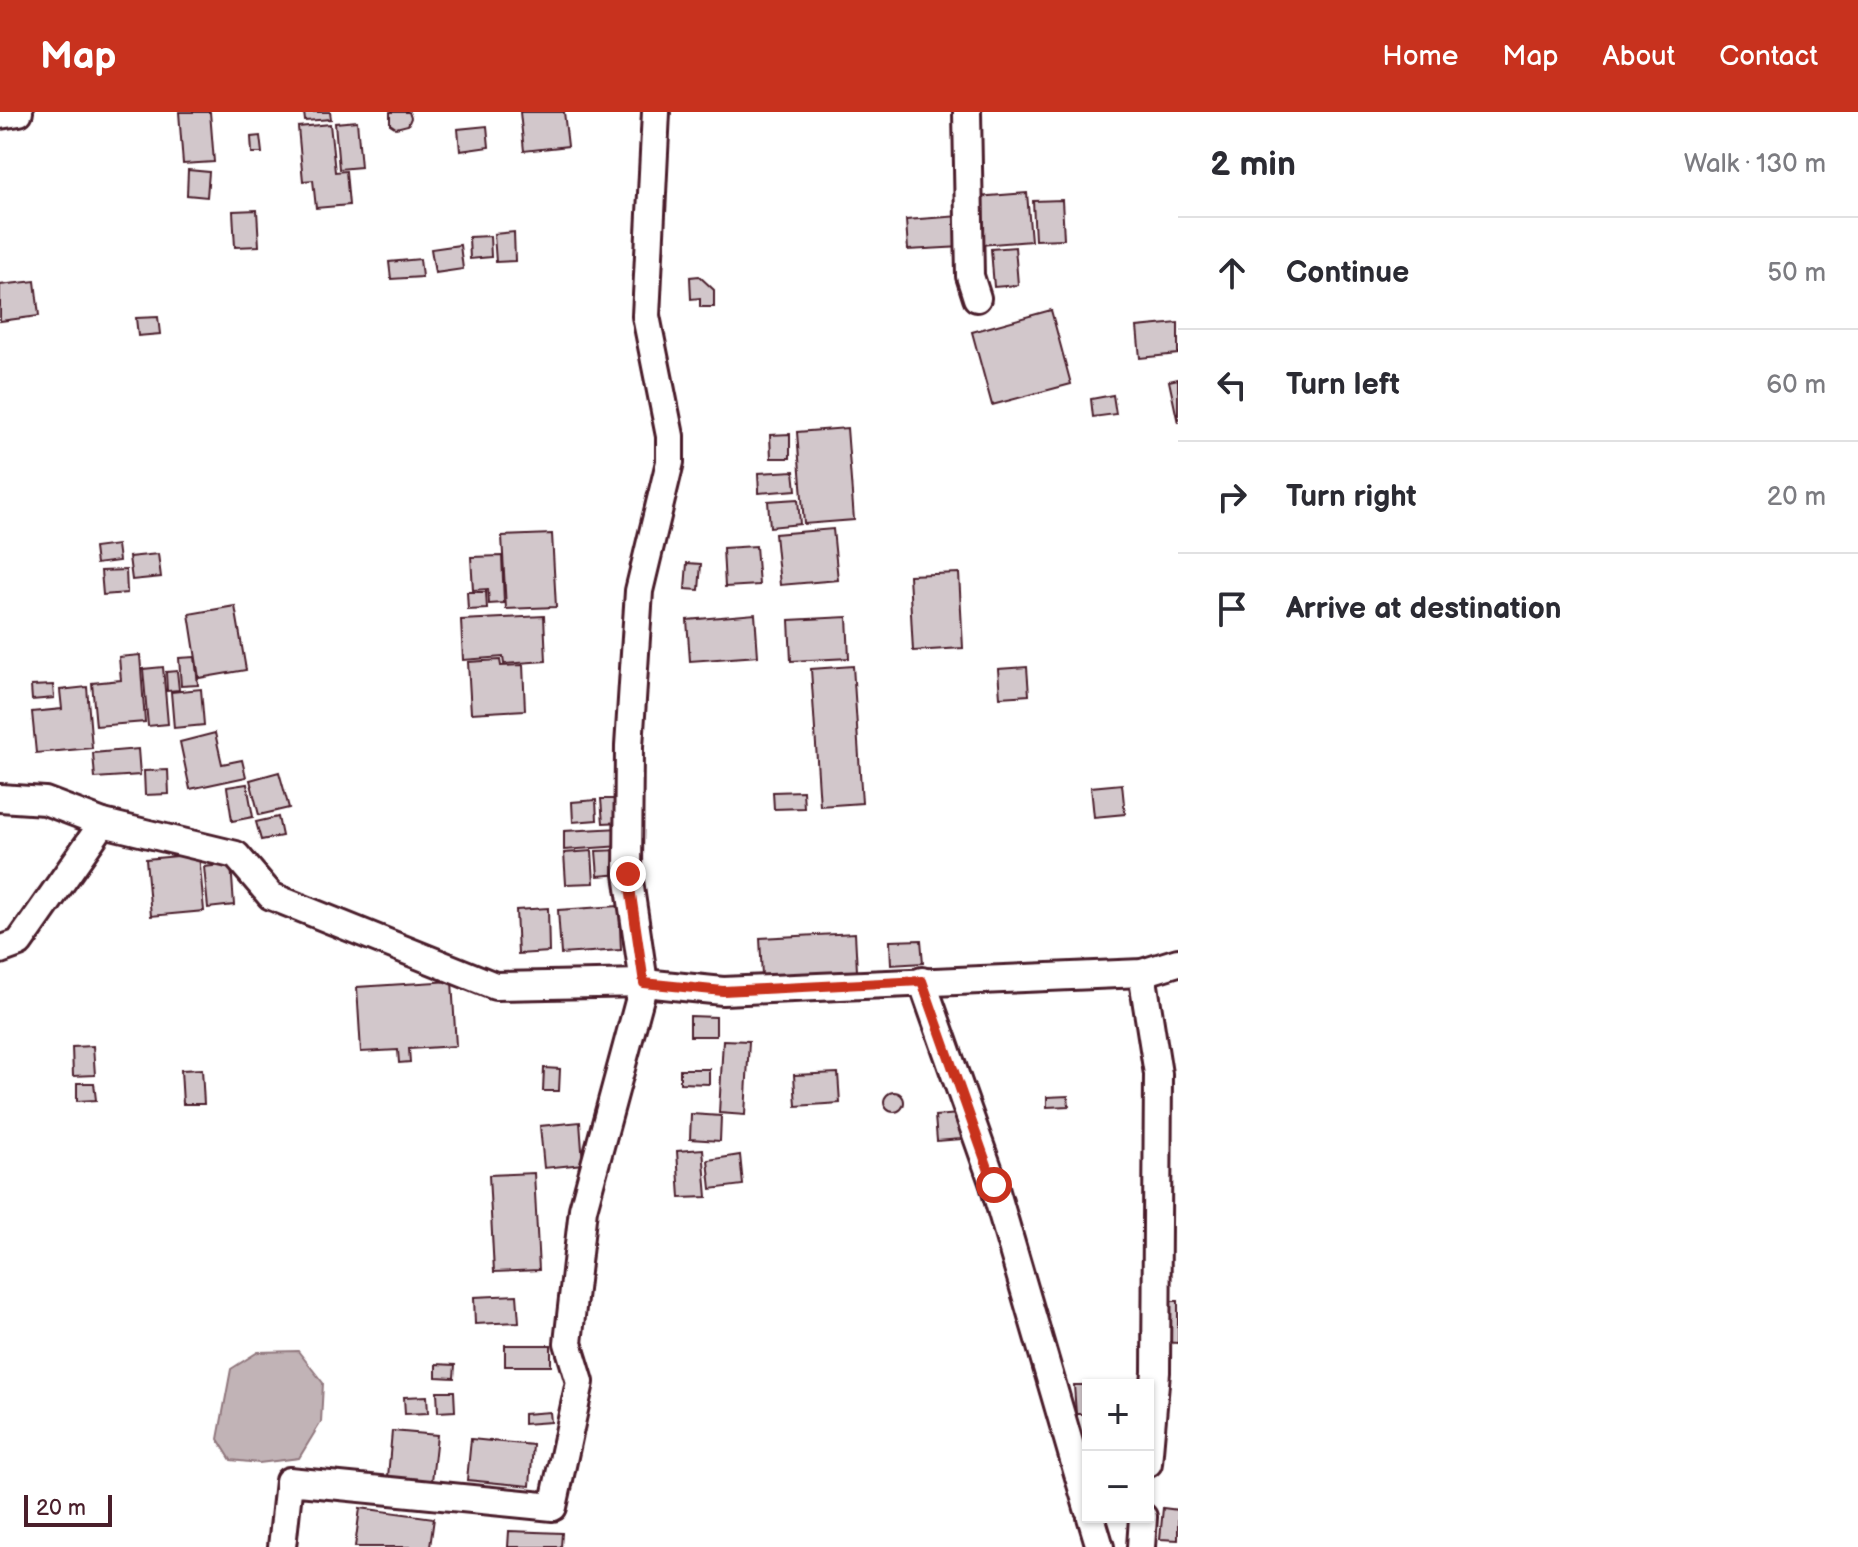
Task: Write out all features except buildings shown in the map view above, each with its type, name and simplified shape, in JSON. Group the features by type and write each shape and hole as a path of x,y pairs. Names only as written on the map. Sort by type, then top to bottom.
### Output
{"street":[{"path":"0,115 19,112"},
{"path":"282,1547 289,1481 553,1507 580,1382 568,1343 583,1209 644,983 628,874 629,746 639,591 670,462 670,436 646,316 656,112"},
{"path":"967,112 970,276 977,298"},
{"path":"0,798 45,801 103,823 236,855 271,896 495,986 644,983 723,991 1142,973 1178,962"},
{"path":"0,950 19,943 103,823"},
{"path":"1142,973 1158,1074 1156,1372 1149,1451"},
{"path":"922,981 994,1185 1082,1487"},
{"path":"1093,1523 1100,1547"},
{"path":"1141,1547 1143,1523"}],"shaded area":[{"path":"298,1351 323,1383 321,1422 299,1458 259,1463 231,1460 218,1439 231,1369 258,1352"}],"route":[{"path":"628,874 644,983 723,991 922,981 994,1185"}]}
